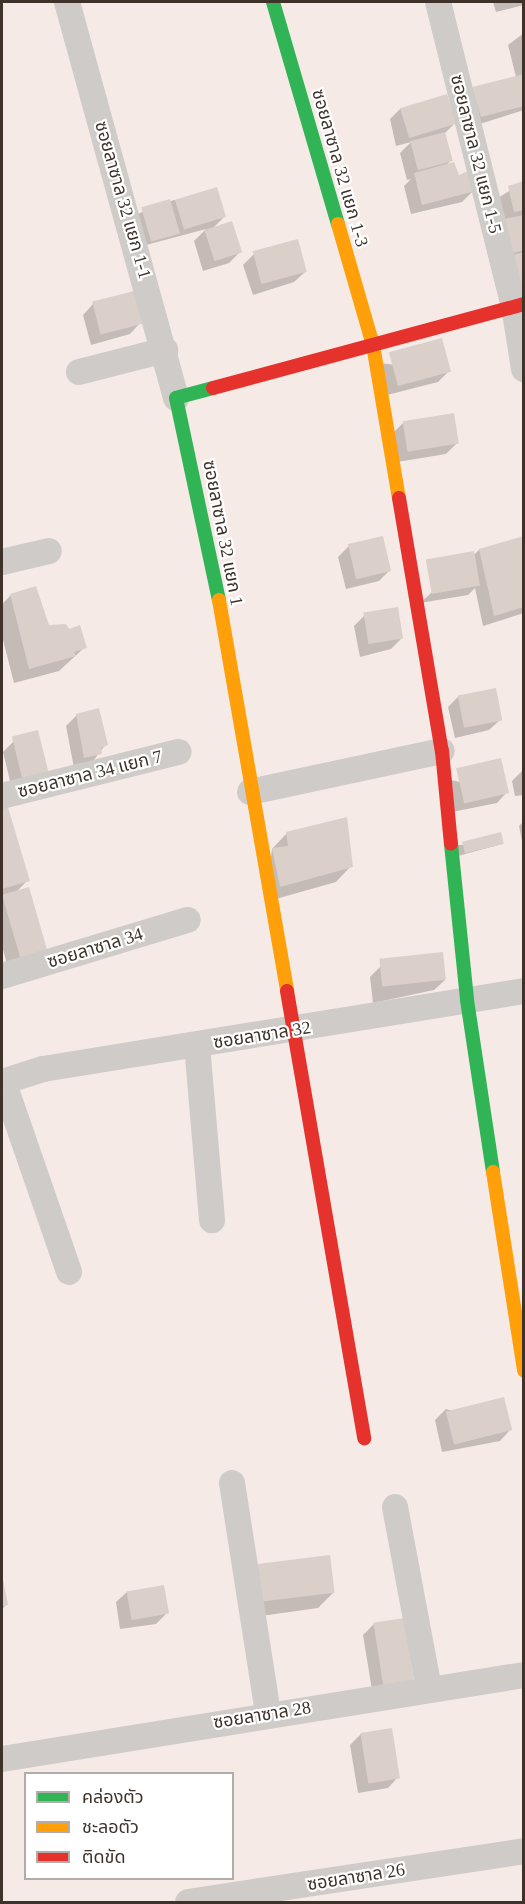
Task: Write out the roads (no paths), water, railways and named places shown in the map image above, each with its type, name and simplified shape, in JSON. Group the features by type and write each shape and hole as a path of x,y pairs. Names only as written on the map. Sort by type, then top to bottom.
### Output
{"street":[{"name":"ซอยลาซาล 32 แยก 1-1","path":"67,2 165,350 176,398"},
{"name":"ซอยลาซาล 32 แยก 1-3","path":"273,2 373,345 442,751 467,1000 524,1371"},
{"name":"ซอยลาซาล 32 แยก 1-5","path":"438,2 519,305 524,369"},
{"path":"176,398 519,305"},
{"path":"79,372 165,350"},
{"name":"ซอยลาซาล 32 แยก 1","path":"176,398 209,542 250,792 364,1438"},
{"path":"2,562 49,551"},
{"path":"250,792 442,751"},
{"name":"ซอยลาซาล 34 แยก 7","path":"2,796 179,752"},
{"name":"ซอยลาซาล 34","path":"2,976 188,920"},
{"name":"ซอยลาซาล 32","path":"2,1081 43,1069 524,992"},
{"path":"197,1045 212,1220"},
{"path":"2,1081 69,1272"},
{"path":"232,1483 268,1714"},
{"path":"395,1507 429,1689"},
{"name":"ซอยลาซาล 28","path":"2,1759 268,1714 524,1675"},
{"name":"ซอยลาซาล 26","path":"188,1902 524,1851"}]}
